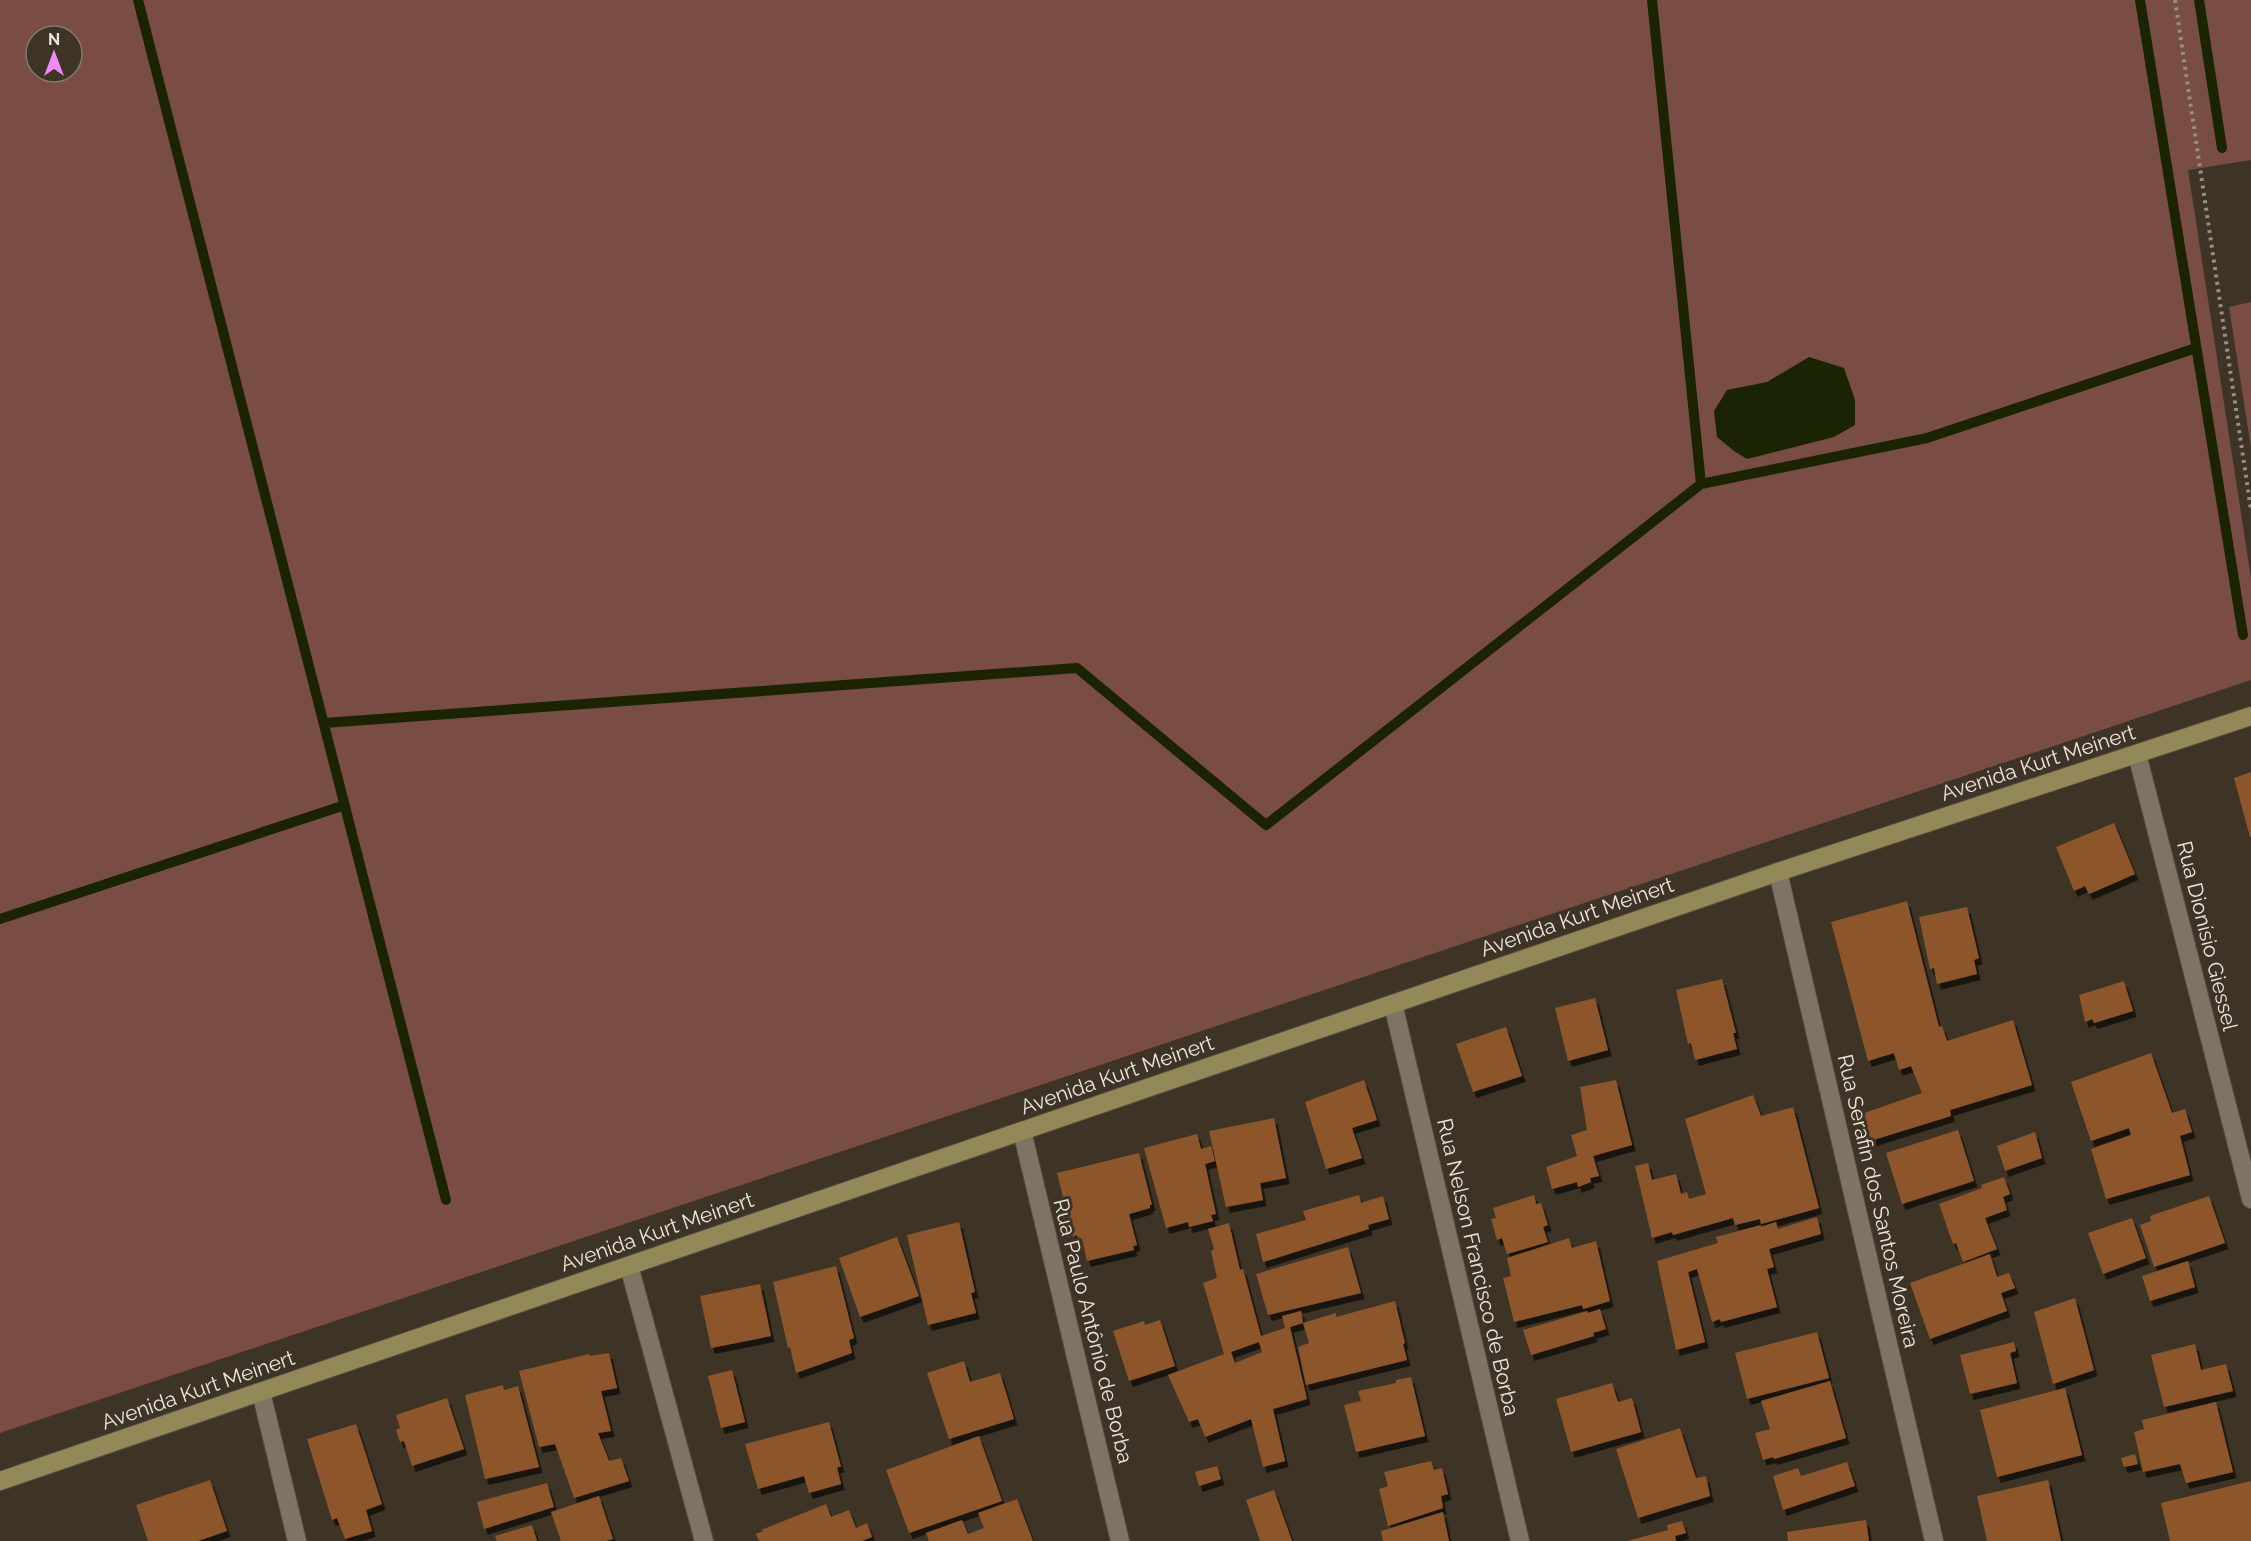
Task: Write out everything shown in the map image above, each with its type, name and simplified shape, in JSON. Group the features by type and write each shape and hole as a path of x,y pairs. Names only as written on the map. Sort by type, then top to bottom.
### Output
{"main road":[{"name":"Avenida Kurt Meinert","path":"0,1481 1778,872 2251,716"}],"street":[{"name":"Rua Dionísio Giessel","path":"2137,754 2251,1199"},
{"name":"Rua Serafin dos Santos Moreira","path":"1778,872 1934,1541"},
{"name":"Rua Nelson Francisco de Borba","path":"1393,1004 1520,1541"},
{"name":"Rua Paulo Antônio de Borba","path":"1022,1131 1120,1541"},
{"path":"629,1266 704,1541"},
{"path":"261,1392 297,1541"}],"path":[{"path":"2175,0 2251,510"}],"shaded area":[{"path":"0,0 2251,0 2251,160 2188,170 2251,578 2251,680 0,1433"},
{"path":"2251,302 2251,448 2229,307"},
{"path":"1809,357 1844,368 1855,400 1855,425 1834,437 1747,459 1717,437 1714,411 1727,390 1767,382"}],"building":[{"path":"2251,772 2251,837 2250,837 2234,778"},
{"path":"2114,823 2135,874 2089,894 2085,886 2074,891 2056,847"},
{"path":"1907,901 1939,1027 1942,1026 1947,1041 2013,1020 2032,1085 1950,1110 1951,1116 1870,1141 1864,1113 1922,1093 1911,1066 1899,1070 1894,1053 1868,1061 1831,922"},
{"path":"1967,907 1979,958 1974,960 1977,974 1937,984 1934,968 1930,969 1919,917"},
{"path":"1722,979 1736,1033 1733,1033 1737,1049 1695,1060 1691,1043 1688,1044 1676,990"},
{"path":"2124,981 2133,1011 2094,1023 2092,1019 2085,1022 2079,995"},
{"path":"1595,998 1608,1050 1568,1061 1555,1008"},
{"path":"1506,1027 1522,1076 1473,1092 1456,1044"},
{"path":"2151,1053 2172,1113 2185,1109 2192,1132 2180,1136 2190,1175 2106,1199 2091,1149 2131,1135 2129,1128 2091,1141 2071,1082"},
{"path":"1364,1080 1377,1120 1352,1128 1362,1158 1326,1169 1305,1102"},
{"path":"1616,1080 1632,1145 1593,1156 1599,1176 1590,1178 1591,1182 1578,1187 1577,1182 1552,1189 1546,1167 1577,1156 1571,1135 1587,1130 1580,1087"},
{"path":"1753,1095 1761,1116 1793,1107 1819,1208 1761,1224 1760,1219 1735,1225 1733,1218 1673,1235 1672,1232 1652,1238 1635,1166 1648,1163 1652,1180 1676,1174 1681,1194 1687,1192 1689,1199 1706,1194 1685,1119"},
{"path":"1274,1118 1286,1178 1260,1183 1263,1200 1226,1207 1209,1131"},
{"path":"1958,1130 1974,1181 1902,1204 1886,1153"},
{"path":"2035,1132 2042,1158 2005,1171 1997,1146"},
{"path":"1197,1134 1201,1149 1211,1146 1215,1161 1205,1164 1216,1214 1211,1215 1213,1221 1189,1227 1188,1222 1166,1228 1144,1148"},
{"path":"1139,1153 1152,1205 1150,1208 1129,1214 1137,1245 1133,1246 1134,1250 1087,1261 1082,1239 1078,1240 1077,1235 1073,1237 1057,1173"},
{"path":"2004,1177 2010,1194 2003,1197 2007,1210 1985,1218 1997,1249 1963,1262 1956,1243 1953,1244 1939,1204"},
{"path":"1359,1195 1361,1203 1383,1196 1389,1219 1368,1225 1369,1229 1263,1262 1256,1234 1306,1220 1303,1211"},
{"path":"1534,1195 1536,1204 1541,1203 1548,1225 1543,1227 1548,1242 1507,1254 1502,1238 1497,1240 1491,1219 1496,1218 1493,1208"},
{"path":"2209,1196 2225,1243 2154,1267 2140,1225 2151,1221 2150,1216"},
{"path":"1817,1217 1821,1234 1769,1249 1774,1267 1767,1269 1777,1307 1721,1322 1720,1319 1712,1322 1697,1269 1688,1272 1705,1342 1676,1350 1657,1261 1718,1243 1716,1237 1776,1222 1778,1229"},
{"path":"2132,1218 2146,1258 2103,1274 2088,1233"},
{"path":"959,1222 975,1292 971,1293 976,1313 928,1325 907,1235"},
{"path":"1229,1223 1240,1270 1243,1269 1261,1336 1285,1328 1282,1316 1301,1311 1303,1323 1290,1327 1307,1399 1273,1409 1285,1461 1263,1467 1251,1419 1205,1437 1198,1419 1189,1422 1168,1375 1224,1354 1203,1283 1217,1278 1211,1251 1214,1249 1208,1229","holes":["1259,1342 1262,1352 1235,1363 1231,1352"]},
{"path":"897,1237 919,1296 860,1317 839,1258"},
{"path":"1569,1238 1572,1248 1596,1241 1610,1301 1583,1309 1582,1305 1514,1322 1503,1278 1511,1276 1507,1258"},
{"path":"1348,1247 1361,1293 1268,1315 1256,1274"},
{"path":"1990,1254 1997,1277 2009,1273 2015,1288 2001,1293 2007,1311 1930,1339 1910,1283"},
{"path":"2188,1261 2195,1287 2150,1301 2142,1276"},
{"path":"836,1266 854,1338 849,1340 852,1353 796,1373 773,1282"},
{"path":"760,1284 771,1336 711,1348 700,1296"},
{"path":"2075,1298 2094,1370 2053,1384 2034,1312"},
{"path":"1395,1301 1407,1360 1306,1385 1298,1347 1309,1343 1303,1323 1336,1313 1336,1317"},
{"path":"1600,1309 1606,1329 1593,1333 1594,1336 1531,1355 1523,1330"},
{"path":"1160,1320 1175,1366 1129,1381 1113,1331 1144,1321 1145,1325"},
{"path":"1817,1332 1829,1378 1747,1399 1735,1353"},
{"path":"2014,1342 2016,1351 2010,1353 2017,1383 1970,1394 1960,1355"},
{"path":"2195,1344 2201,1370 2226,1364 2233,1391 2164,1407 2151,1355"},
{"path":"609,1353 617,1388 601,1391 611,1431 598,1433 609,1461 621,1458 629,1481 574,1498 555,1444 539,1447 519,1371 589,1354 590,1356"},
{"path":"964,1361 970,1382 1000,1373 1014,1419 949,1439 927,1373"},
{"path":"732,1370 745,1422 721,1428 708,1376"},
{"path":"1411,1377 1425,1436 1356,1452 1344,1405 1361,1401 1358,1391 1396,1383 1396,1380"},
{"path":"1830,1381 1846,1438 1774,1459 1773,1457 1763,1460 1755,1433 1770,1429 1761,1401"},
{"path":"1612,1383 1618,1402 1632,1398 1641,1432 1571,1452 1556,1399"},
{"path":"503,1385 504,1390 518,1386 539,1467 485,1479 465,1395"},
{"path":"2065,1388 2082,1455 1997,1477 1980,1410"},
{"path":"447,1398 464,1449 412,1466 404,1441 400,1442 396,1430 400,1428 396,1415"},
{"path":"2216,1402 2233,1472 2186,1483 2180,1464 2143,1472 2134,1432 2144,1429 2142,1420"},
{"path":"829,1422 841,1467 837,1467 841,1484 809,1493 804,1476 758,1489 745,1444"},
{"path":"356,1424 382,1504 366,1510 372,1531 345,1539 337,1518 332,1520 307,1439"},
{"path":"1680,1428 1696,1478 1706,1476 1710,1496 1638,1518 1616,1449"},
{"path":"979,1436 1002,1501 909,1533 886,1470"},
{"path":"2135,1454 2138,1464 2124,1467 2121,1458"},
{"path":"1431,1461 1434,1470 1442,1468 1448,1494 1441,1496 1443,1508 1388,1526 1379,1489 1388,1486 1384,1472"},
{"path":"1847,1462 1855,1486 1783,1510 1773,1476 1798,1468 1801,1476"},
{"path":"1217,1466 1221,1479 1199,1486 1195,1472"},
{"path":"210,1480 227,1531 198,1541 148,1541 136,1505"},
{"path":"2048,1480 2061,1541 1987,1541 1977,1496"},
{"path":"2251,1481 2251,1541 2170,1541 2161,1503"},
{"path":"547,1483 554,1507 484,1529 477,1502"},
{"path":"1274,1490 1292,1541 1260,1541 1246,1500"},
{"path":"599,1496 613,1539 561,1541 551,1512"},
{"path":"1017,1499 1033,1541 929,1541 926,1533 962,1520 968,1534 984,1528 978,1513"},
{"path":"826,1504 831,1517 849,1510 856,1528 867,1523 872,1537 862,1541 759,1541 756,1534 763,1531 761,1530"},
{"path":"1443,1512 1449,1541 1383,1541 1381,1531"},
{"path":"1866,1520 1869,1541 1788,1541 1787,1532"},
{"path":"1682,1521 1686,1533 1675,1536 1676,1541 1627,1541 1668,1530 1667,1525"},
{"path":"532,1525 537,1541 497,1541 495,1536"}],"waterway":[{"path":"138,0 446,1200"},
{"path":"1652,0 1701,484"},
{"path":"2140,0 2243,635"},
{"path":"2199,0 2222,148"},
{"path":"324,723 1077,668 1266,825 1701,484 1927,438 2196,348"},
{"path":"0,919 345,805"}]}
